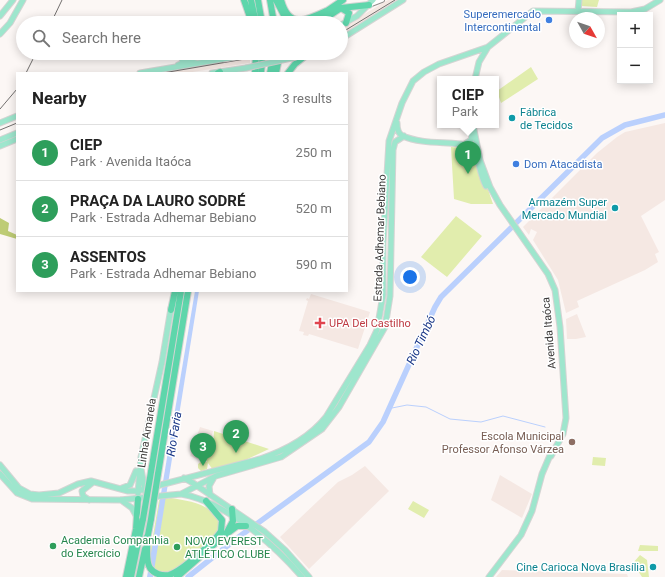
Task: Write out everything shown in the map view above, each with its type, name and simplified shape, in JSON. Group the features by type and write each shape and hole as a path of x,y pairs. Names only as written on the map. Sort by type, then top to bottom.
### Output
{"highway":[{"path":"244,0 252,16"},
{"path":"250,0 254,16"},
{"path":"257,16 258,0"},
{"path":"270,0 273,16"},
{"path":"276,0 284,16"},
{"path":"281,0 286,14 290,16"},
{"path":"319,16 343,0"},
{"path":"329,16 341,8 370,2"},
{"path":"341,8 349,13 348,16"},
{"path":"314,16 326,11"},
{"path":"255,72 256,60"},
{"path":"261,72 262,60"},
{"path":"273,60 273,72"},
{"path":"273,72 278,60"},
{"path":"289,72 300,60"},
{"path":"171,310 174,292"},
{"name":"Linha Amarela","path":"131,577 140,519 151,472 181,292"},
{"name":"Linha Amarela","path":"139,577 151,519 188,292"},
{"path":"126,577 140,519 138,499"},
{"path":"147,537 150,568 159,574 170,575 179,570 221,531 222,520 206,501"},
{"path":"226,534 232,526 232,509"},
{"path":"177,577 237,526 248,528"}],"main road":[{"path":"1,15 14,0"},
{"path":"1,32 10,23 23,0"},
{"path":"348,35 403,0"},
{"path":"578,11 579,0"},
{"name":"Estrada Adhemar Bebiano","path":"0,465 19,488 32,494 59,493 78,484 94,482 137,491 183,478 232,468 284,450 322,422 373,340 377,330 383,290 383,243 389,141 407,92 416,78 439,64 470,55 488,47 533,12 635,11 650,7 660,0"},
{"path":"348,21 370,2"},
{"path":"1,15 8,16 10,23"},
{"path":"476,76 479,62 488,47"},
{"path":"470,55 479,62"},
{"path":"182,64 183,60"},
{"path":"168,69 192,60"},
{"path":"147,72 218,60"},
{"path":"219,72 282,60"},
{"path":"0,123 16,116"},
{"path":"396,120 398,130 404,136 445,144 465,144 471,140 473,128"},
{"name":"Avenida Itaóca","path":"473,128 484,173 494,195"},
{"path":"0,140 16,132"},
{"name":"Estrada Adhemar Bebiano","path":"0,474 13,490 28,498 120,500 167,496 180,494 216,476 273,460 290,451 327,425 363,368 383,332 388,312 393,150 395,142 404,136"},
{"path":"0,146 16,139"},
{"name":"Avenida Itaóca","path":"465,144 474,149 482,177 548,274 555,290 560,327 566,415 560,436 542,474 532,511 521,534 489,577"},
{"path":"383,243 387,241 390,244"},
{"name":"Linha Amarela","path":"138,499 137,491 141,459 171,310"},
{"path":"380,311 388,312"},
{"path":"352,384 352,372 363,368"},
{"path":"119,488 128,487 133,481 141,459"},
{"path":"141,459 144,489 149,498"},
{"path":"210,495 210,483 216,476"},
{"path":"183,478 255,525 300,574 309,577"},
{"path":"90,500 83,496 82,491 84,487 94,482"},
{"path":"180,494 206,501 248,528 268,538"},
{"path":"120,500 132,508 140,519"}],"street":[{"path":"370,2 382,0"}],"shaded area":[{"path":"388,0 398,0 348,31 348,24"},
{"path":"232,60 250,60 250,63 192,72 160,72"},
{"path":"665,123 665,200 641,216 659,252 655,254 658,262 645,270 577,301 579,307 566,313 558,280 533,240 537,232 531,229 529,235 523,227 597,153 617,137 625,132"},
{"name":"UPA Del Castilho","path":"311,294 370,312 358,349 309,334 308,336 303,335 304,332 299,331 308,301 306,300 307,298 309,299"},
{"path":"577,314 586,337 567,339 566,319"},
{"path":"200,427 213,431 212,435 214,439 213,448 207,456 200,460 190,456"},
{"path":"365,466 389,491 309,569 280,537 338,482"},
{"path":"500,475 532,494 522,518 491,500"},
{"path":"502,570 627,574 628,577 496,577"}],"green space":[{"path":"582,0 599,0 597,7 582,6"},
{"path":"531,67 538,79 501,103 499,90"},
{"path":"451,147 474,149 493,204 471,204 454,199"},
{"path":"456,216 482,236 447,277 421,257"},
{"path":"0,218 9,223 8,231 16,235 16,239 0,234"},
{"path":"214,431 269,449 237,464 213,470 208,463 207,469 201,471 198,468 198,464 202,461 207,462 205,458 213,448"},
{"path":"593,457 606,458 605,466 592,465"},
{"name":"NOVO EVEREST ATLÉTICO CLUBE","path":"171,498 193,502 206,508 217,517 221,524 217,535 175,570 169,573 155,571 149,559 159,500"},
{"path":"413,501 429,510 424,518 408,509"},
{"path":"640,545 658,546 658,551 638,551"},
{"path":"640,555 647,560 649,577 642,577 633,563"}],"water":[{"name":"Rio Faria","path":"195,292 199,292 153,577 147,577"}],"waterway":[{"name":"Rio Timbó","path":"188,577 236,539 369,442 383,422 435,307 441,297 602,138 625,125 665,115"},
{"path":"387,412 392,408 407,405 426,407 450,419 481,422 503,416 545,427"}],"railway":[{"path":"54,16 62,0"},
{"path":"348,29 395,0"},
{"path":"26,72 32,60"},
{"path":"169,72 239,60"},
{"path":"0,109 16,90"},
{"path":"0,130 16,123"}],"place":[{"name":"Superemercado Intercontinental","path":"549,20"},
{"name":"Fábrica de Tecidos","path":"512,118"},
{"name":"Dom Atacadista","path":"516,164"},
{"name":"CIEP","path":"468,174"},
{"name":"Armazém Super Mercado Mundial","path":"615,208"},
{"name":"UPA Del Castilho","path":"320,323"},
{"name":"Escola Municipal Professor Afonso Várzea","path":"572,442"},
{"name":"PRAÇA DA LAURO SODRÉ","path":"236,453"},
{"name":"ASSENTOS","path":"203,466"},
{"name":"Academia Companhia do Exercício","path":"53,546"},
{"name":"NOVO EVEREST ATLÉTICO CLUBE","path":"177,547"},
{"name":"Cine Carioca Nova Brasília","path":"653,567"}]}
